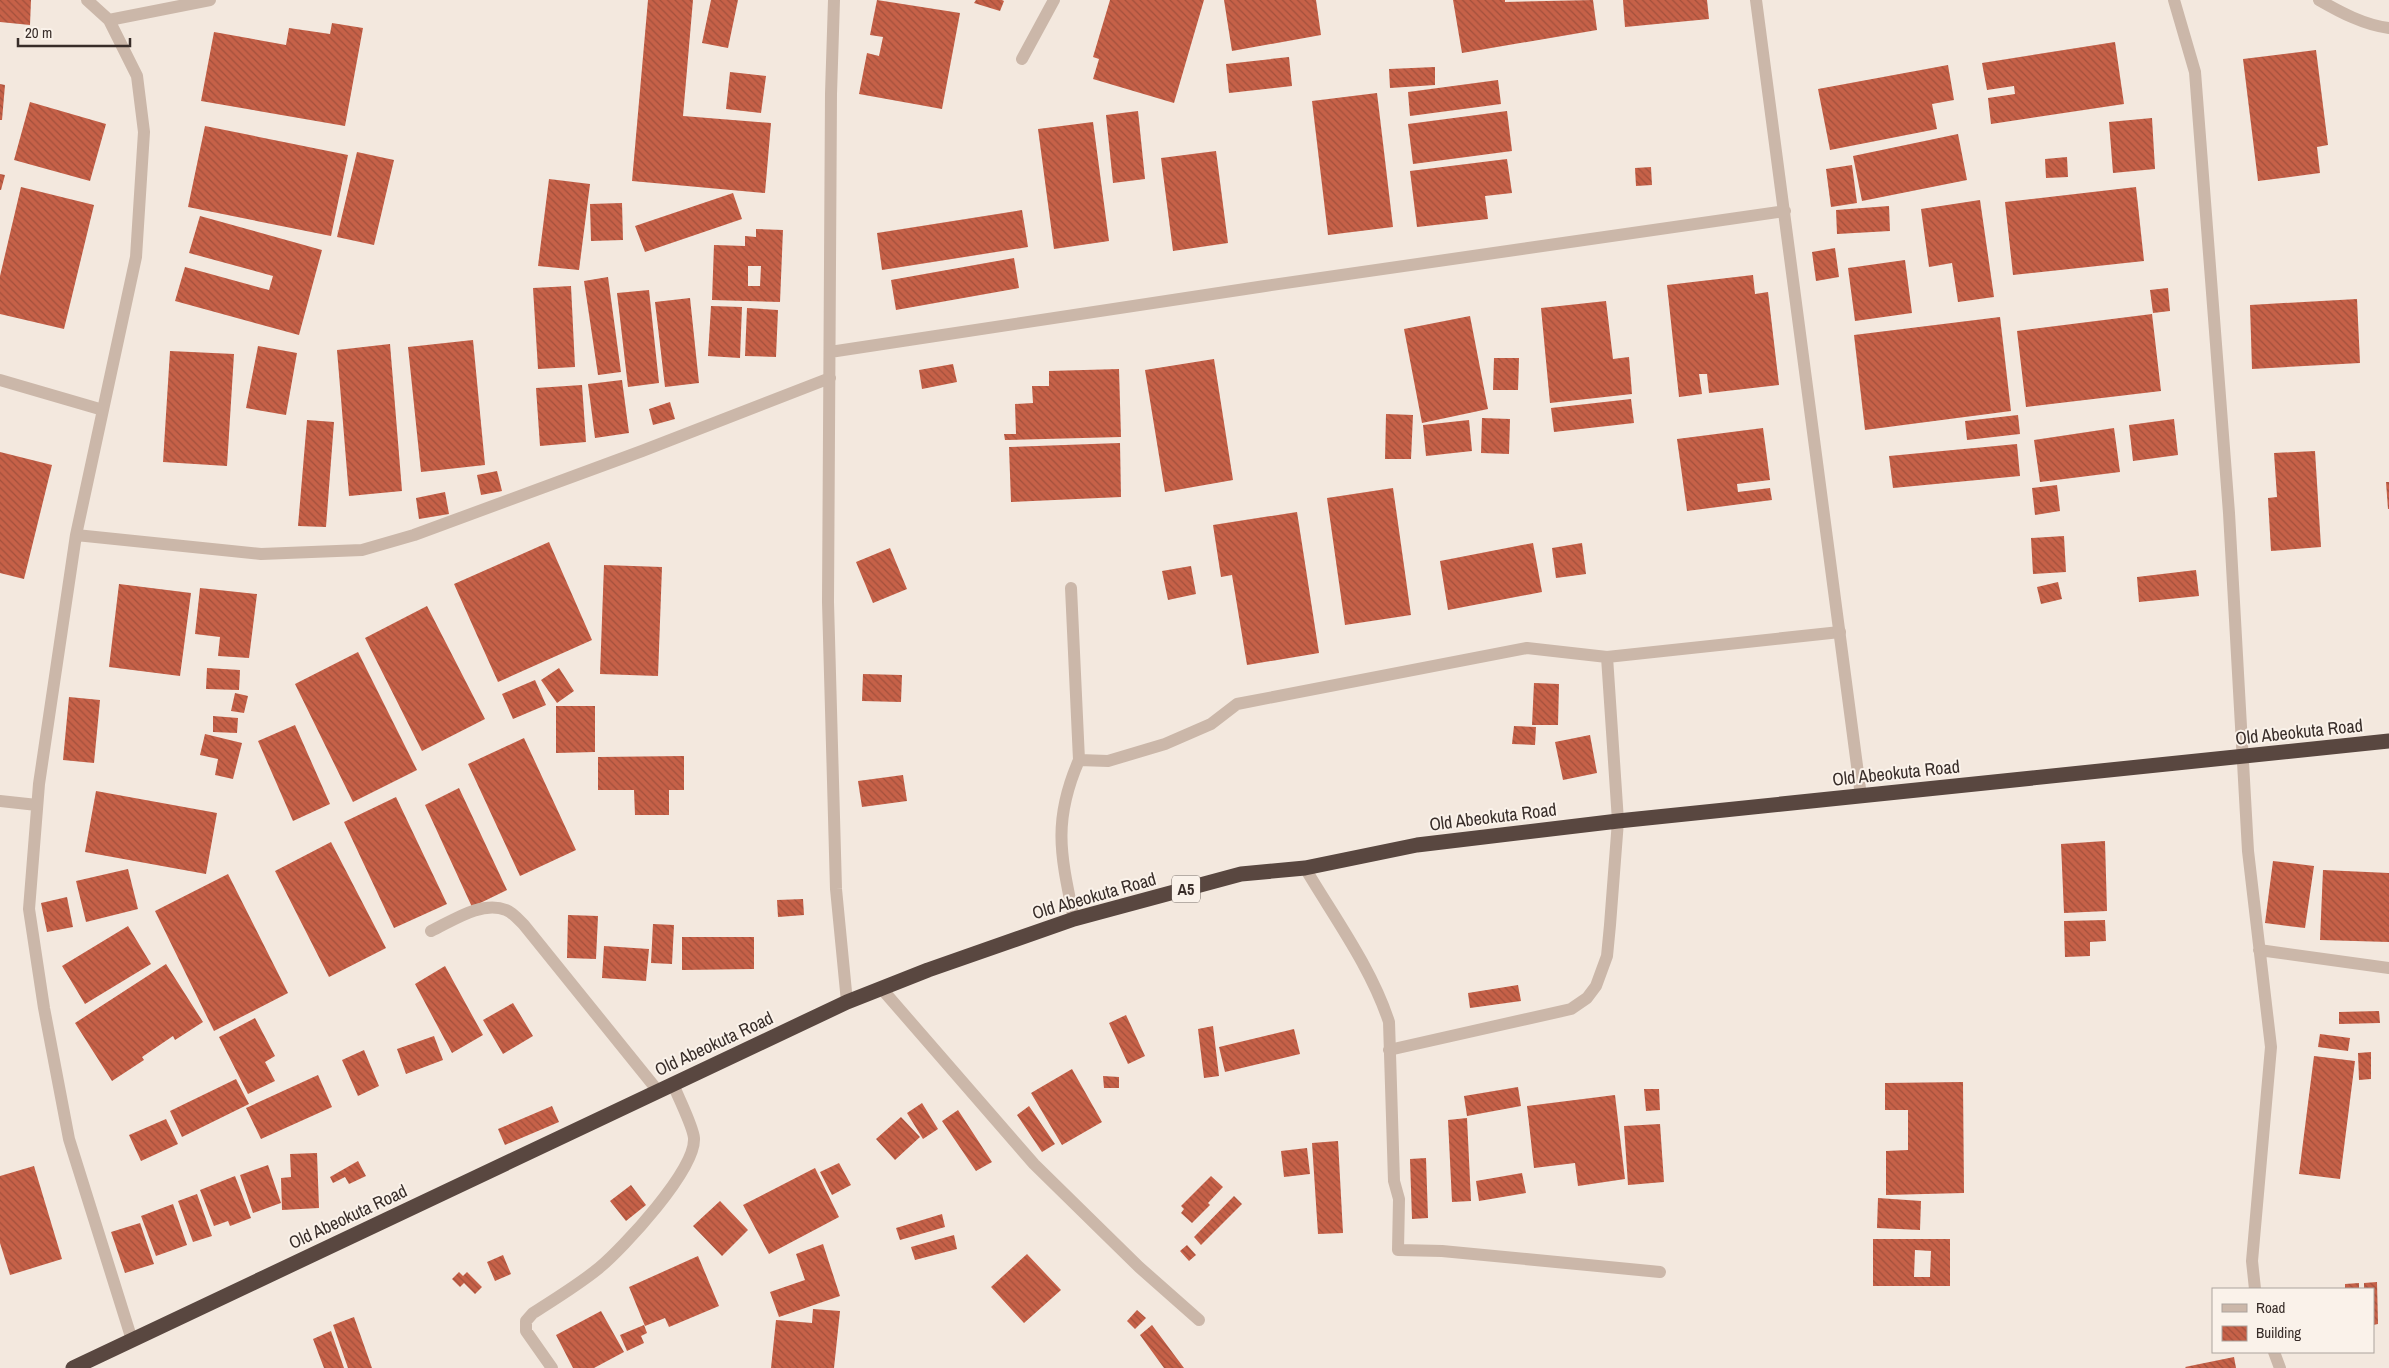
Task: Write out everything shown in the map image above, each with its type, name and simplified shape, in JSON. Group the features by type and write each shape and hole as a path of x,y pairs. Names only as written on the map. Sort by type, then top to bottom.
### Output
{"highway":[{"name":"Old Abeokuta Road","path":"73,1368 847,1002 1074,919 1241,874 1305,868 1417,845 1618,821 2389,741"}],"street":[{"path":"87,0 109,20 137,76 144,132 136,257 76,535 37,805 29,909 44,1008 69,1139 132,1340"},
{"path":"109,20 210,0"},
{"path":"834,0 831,94 829,631 836,889 847,1002"},
{"path":"1022,59 1054,0"},
{"path":"1756,0 1861,796"},
{"path":"2174,0 2195,72 2229,513 2242,757 2259,950 2271,1047 2252,1261 2255,1288"},
{"path":"2319,0 2342,13 2380,27 2389,28"},
{"path":"830,352 1265,286 1785,211"},
{"path":"76,535 261,554 362,550 414,535 624,458 830,378"},
{"path":"0,380 103,410"},
{"path":"1071,588 1079,760 1070,780 1061,814 1062,862 1074,919"},
{"path":"1079,760 1108,761 1165,744 1211,724 1237,704 1527,648 1607,657 1840,632"},
{"path":"1389,1050 1571,1009 1587,998 1596,986 1607,956 1618,821 1607,657"},
{"path":"0,801 37,805"},
{"path":"1305,868 1382,1001 1389,1022 1394,1181 1399,1198 1398,1250 1442,1251 1660,1272"},
{"path":"431,931 480,909 491,906 507,910 530,932 658,1091"},
{"path":"2259,950 2389,968"},
{"path":"881,988 1048,1178 1139,1267 1199,1320"},
{"path":"552,1368 526,1330 526,1321 533,1314 598,1269 622,1248 679,1177 689,1158 694,1138 673,1084"},
{"path":"2274,1353 2280,1368"}],"building":[{"path":"0,0 31,0 30,25 0,22"},
{"path":"648,0 693,0 683,116 771,123 765,193 632,181"},
{"path":"711,0 738,0 728,48 702,43"},
{"path":"877,0 960,13 942,109 859,94 867,53 879,56 883,37 870,35"},
{"path":"976,0 1004,1 1000,11 974,3"},
{"path":"1110,0 1204,0 1174,103 1093,79 1099,59 1093,57"},
{"path":"1224,0 1316,0 1321,35 1232,51"},
{"path":"1453,0 1505,0 1505,2 1593,0 1597,30 1462,53"},
{"path":"1623,0 1707,0 1709,19 1625,27"},
{"path":"332,23 363,28 345,126 201,101 214,32 286,45 289,28 330,34"},
{"path":"2115,42 2124,104 1991,124 1988,98 2015,94 2014,86 1987,90 1982,63"},
{"path":"2316,50 2328,145 2317,147 2320,173 2258,181 2243,59"},
{"path":"1289,57 1292,86 1229,93 1226,64"},
{"path":"1948,65 1954,100 1932,104 1937,129 1830,150 1818,89"},
{"path":"1435,67 1435,85 1390,88 1389,69"},
{"path":"730,72 766,76 761,113 726,109"},
{"path":"1498,80 1501,104 1410,116 1408,92"},
{"path":"0,84 5,85 2,120 0,120"},
{"path":"1377,93 1393,227 1328,235 1312,101"},
{"path":"30,102 106,124 90,181 14,160"},
{"path":"1138,111 1145,179 1113,183 1106,115"},
{"path":"1507,111 1512,151 1413,164 1408,124"},
{"path":"2152,118 2155,169 2113,173 2109,122"},
{"path":"1093,122 1109,241 1054,249 1038,129"},
{"path":"205,126 348,155 331,236 188,207"},
{"path":"1958,134 1967,180 1862,201 1853,156"},
{"path":"1216,151 1228,243 1173,251 1161,158"},
{"path":"357,152 394,160 374,245 337,237"},
{"path":"2067,157 2068,177 2046,178 2045,159"},
{"path":"1507,159 1512,193 1485,196 1488,219 1417,227 1410,171"},
{"path":"1852,165 1857,203 1831,207 1826,169"},
{"path":"1651,167 1652,185 1636,186 1635,168"},
{"path":"0,174 5,175 1,190 0,190"},
{"path":"549,179 590,184 579,270 538,266"},
{"path":"21,187 94,205 64,329 0,314 0,276"},
{"path":"2136,187 2144,261 2013,275 2005,202"},
{"path":"733,193 742,219 645,252 635,226"},
{"path":"1980,200 1994,297 1958,302 1952,263 1929,267 1921,209"},
{"path":"622,203 623,240 591,241 590,204"},
{"path":"1889,206 1890,231 1837,234 1836,210"},
{"path":"1022,210 1028,247 882,270 877,233"},
{"path":"200,216 322,250 299,335 175,301 185,267 269,290 273,276 189,253"},
{"path":"756,229 783,230 780,302 712,300 714,245 745,246 745,236 756,237","holes":["748,266 761,266 760,286 748,286"]},
{"path":"1835,248 1839,277 1816,281 1812,252"},
{"path":"1014,258 1019,288 896,310 891,280"},
{"path":"1905,260 1912,313 1855,321 1848,268"},
{"path":"1753,275 1755,294 1768,292 1779,385 1709,393 1707,374 1699,374 1702,394 1679,397 1667,285"},
{"path":"608,277 621,372 598,375 584,281"},
{"path":"571,286 575,367 538,369 533,288"},
{"path":"2168,288 2170,311 2153,313 2150,290"},
{"path":"649,290 659,383 628,387 617,293"},
{"path":"690,298 699,383 665,387 655,302"},
{"path":"2357,299 2360,363 2252,369 2250,305"},
{"path":"1606,301 1613,359 1629,357 1632,394 1550,403 1541,308"},
{"path":"711,306 742,307 740,358 708,356"},
{"path":"747,308 778,310 776,357 745,356"},
{"path":"2152,314 2161,391 2026,407 2017,331"},
{"path":"1470,316 1488,409 1422,423 1404,329"},
{"path":"2000,317 2011,411 1865,430 1854,335"},
{"path":"473,340 485,465 421,472 408,347"},
{"path":"390,344 402,491 349,496 337,350"},
{"path":"258,346 297,353 286,415 246,408"},
{"path":"170,351 234,354 227,466 163,462"},
{"path":"1494,358 1519,358 1518,390 1493,390"},
{"path":"1214,359 1233,480 1165,492 1145,370"},
{"path":"953,364 957,382 922,389 919,370"},
{"path":"1119,369 1121,437 1005,440 1004,434 1016,434 1015,404 1033,403 1032,386 1049,386 1049,371"},
{"path":"622,380 629,433 595,438 588,384"},
{"path":"582,385 586,442 540,446 536,388"},
{"path":"1631,399 1634,423 1554,432 1551,408"},
{"path":"670,402 675,419 653,425 649,409"},
{"path":"1386,414 1413,415 1411,459 1385,459"},
{"path":"2018,415 2020,434 1967,440 1965,421"},
{"path":"1482,418 1510,419 1509,454 1481,453"},
{"path":"2174,419 2178,455 2133,461 2129,425"},
{"path":"307,420 334,422 326,527 298,526"},
{"path":"1469,420 1472,451 1426,456 1423,425"},
{"path":"1763,428 1770,480 1737,484 1738,492 1770,488 1772,500 1687,511 1677,439"},
{"path":"2114,428 2120,472 2040,482 2034,440"},
{"path":"1120,443 1121,497 1011,502 1009,447"},
{"path":"2017,444 2020,476 1893,488 1889,456"},
{"path":"2315,451 2321,547 2271,551 2268,498 2277,497 2274,453"},
{"path":"0,452 52,465 24,579 0,573"},
{"path":"497,471 502,491 481,495 477,475"},
{"path":"2386,482 2389,482 2389,509 2388,509"},
{"path":"2057,485 2060,511 2035,515 2032,488"},
{"path":"1393,488 1411,615 1345,625 1327,498"},
{"path":"445,492 449,514 419,519 416,498"},
{"path":"1297,512 1319,653 1247,665 1232,575 1221,577 1213,525"},
{"path":"2064,536 2066,572 2033,574 2031,538"},
{"path":"549,542 592,640 498,682 454,584"},
{"path":"1533,543 1542,592 1448,610 1440,561"},
{"path":"1582,543 1586,574 1556,578 1552,548"},
{"path":"890,548 907,589 873,603 856,562"},
{"path":"604,565 662,567 658,676 600,674"},
{"path":"1191,566 1196,594 1168,600 1162,571"},
{"path":"2196,570 2199,596 2139,602 2137,577"},
{"path":"2058,582 2062,599 2041,604 2037,587"},
{"path":"119,584 191,593 180,676 109,667"},
{"path":"200,588 257,594 249,658 218,656 220,637 195,634"},
{"path":"427,606 485,719 422,751 365,638"},
{"path":"358,652 417,770 353,802 295,684"},
{"path":"207,668 240,670 239,690 206,689"},
{"path":"559,668 574,691 557,703 541,680"},
{"path":"863,674 902,675 901,702 862,701"},
{"path":"535,680 546,705 513,719 502,694"},
{"path":"1534,683 1559,684 1558,725 1532,725"},
{"path":"235,693 248,696 244,713 231,711"},
{"path":"69,697 100,700 94,763 63,760"},
{"path":"556,706 595,706 595,752 556,753"},
{"path":"213,716 238,718 237,733 213,732"},
{"path":"295,725 330,804 293,821 258,741"},
{"path":"1514,726 1536,727 1535,745 1512,744"},
{"path":"205,734 242,743 233,779 215,775 218,759 200,755"},
{"path":"1590,735 1597,773 1563,780 1555,742"},
{"path":"524,738 576,850 520,876 468,764"},
{"path":"684,756 684,790 669,790 669,815 635,815 634,790 598,790 598,757"},
{"path":"903,775 907,801 862,807 858,781"},
{"path":"459,788 507,890 472,907 425,805"},
{"path":"96,791 217,813 206,874 85,852"},
{"path":"396,797 447,904 394,928 344,822"},
{"path":"2105,841 2107,911 2064,913 2061,844"},
{"path":"331,842 386,948 329,977 275,871"},
{"path":"2273,861 2314,866 2305,928 2265,923"},
{"path":"128,869 138,909 86,922 76,881"},
{"path":"2323,870 2389,873 2389,942 2320,940"},
{"path":"228,874 288,993 214,1031 155,911"},
{"path":"67,897 73,927 47,932 41,903"},
{"path":"803,899 804,915 778,917 777,900"},
{"path":"568,915 598,916 596,959 567,958"},
{"path":"2105,920 2106,941 2090,942 2090,956 2065,957 2064,921"},
{"path":"653,924 674,925 672,964 651,963"},
{"path":"128,926 151,964 85,1004 62,966"},
{"path":"682,937 754,937 754,969 682,970"},
{"path":"604,946 649,949 646,981 602,978"},
{"path":"166,964 203,1022 175,1040 173,1036 142,1057 144,1060 112,1081 75,1023"},
{"path":"445,966 483,1035 452,1053 415,984"},
{"path":"1518,985 1521,1001 1470,1008 1468,993"},
{"path":"513,1003 533,1036 503,1054 483,1020"},
{"path":"2379,1011 2380,1023 2339,1024 2339,1012"},
{"path":"1126,1015 1145,1056 1128,1064 1109,1023"},
{"path":"255,1018 275,1056 265,1062 275,1081 248,1094 219,1037"},
{"path":"1213,1026 1219,1076 1204,1078 1198,1029"},
{"path":"1294,1029 1300,1054 1225,1072 1219,1047"},
{"path":"2320,1034 2350,1038 2348,1051 2318,1047"},
{"path":"434,1036 443,1060 406,1074 397,1049"},
{"path":"364,1050 379,1086 358,1096 342,1060"},
{"path":"2371,1052 2371,1079 2359,1080 2358,1053"},
{"path":"2314,1056 2355,1061 2340,1179 2299,1174"},
{"path":"1072,1069 1102,1122 1062,1145 1031,1093"},
{"path":"318,1075 332,1107 261,1139 246,1108"},
{"path":"1103,1076 1119,1077 1119,1088 1104,1088"},
{"path":"236,1079 249,1104 182,1137 170,1111"},
{"path":"1963,1082 1964,1193 1886,1195 1886,1151 1908,1150 1908,1110 1885,1110 1885,1083"},
{"path":"1518,1087 1521,1106 1467,1116 1464,1096"},
{"path":"1644,1089 1659,1089 1660,1110 1646,1111"},
{"path":"1615,1095 1625,1179 1578,1186 1575,1163 1534,1168 1527,1106"},
{"path":"922,1103 938,1129 923,1139 907,1113"},
{"path":"552,1106 559,1122 505,1145 498,1129"},
{"path":"1029,1106 1055,1144 1042,1152 1017,1115"},
{"path":"958,1110 992,1162 976,1171 942,1121"},
{"path":"901,1117 920,1137 895,1160 876,1139"},
{"path":"1467,1118 1471,1201 1452,1202 1448,1120"},
{"path":"166,1119 178,1144 141,1161 129,1135"},
{"path":"1660,1124 1664,1182 1628,1185 1624,1126"},
{"path":"1338,1141 1343,1233 1318,1234 1312,1143"},
{"path":"1307,1148 1310,1174 1284,1177 1281,1151"},
{"path":"317,1153 319,1208 282,1210 281,1178 291,1177 290,1154"},
{"path":"1426,1158 1428,1218 1412,1219 1410,1159"},
{"path":"358,1161 366,1176 349,1184 345,1177 333,1183 330,1177"},
{"path":"839,1163 851,1185 832,1195 820,1172"},
{"path":"268,1165 281,1203 253,1213 240,1175"},
{"path":"34,1166 62,1259 10,1275 0,1243 0,1176"},
{"path":"815,1168 839,1217 769,1254 743,1205"},
{"path":"1522,1173 1526,1193 1479,1201 1476,1181"},
{"path":"235,1176 251,1218 230,1226 228,1221 214,1226 200,1190"},
{"path":"1211,1176 1223,1187 1208,1203 1210,1205 1192,1223 1181,1213 1184,1209 1181,1206"},
{"path":"631,1185 646,1205 626,1221 610,1201"},
{"path":"197,1194 212,1236 193,1242 178,1201"},
{"path":"1234,1196 1242,1204 1201,1245 1194,1237"},
{"path":"1878,1198 1921,1201 1920,1230 1877,1228"},
{"path":"720,1201 748,1230 722,1256 693,1226"},
{"path":"173,1204 187,1245 156,1256 141,1216"},
{"path":"942,1214 945,1227 900,1240 896,1228"},
{"path":"140,1223 154,1264 125,1273 111,1232"},
{"path":"954,1235 957,1249 915,1260 911,1247"},
{"path":"1873,1239 1950,1239 1950,1286 1873,1286","holes":["1915,1250 1931,1251 1930,1277 1914,1277"]},
{"path":"823,1244 840,1296 779,1317 770,1292 805,1280 796,1254"},
{"path":"1187,1245 1196,1255 1189,1261 1180,1251"},
{"path":"1027,1254 1061,1290 1024,1323 991,1287"},
{"path":"503,1255 511,1274 495,1281 487,1262"},
{"path":"698,1256 719,1306 669,1327 665,1318 645,1326 629,1287"},
{"path":"459,1272 463,1276 467,1272 482,1287 475,1294 464,1283 460,1287 452,1279"},
{"path":"2377,1282 2378,1324 2374,1325 2374,1288 2364,1288 2364,1283"},
{"path":"2359,1283 2359,1288 2345,1288 2345,1284"},
{"path":"813,1309 840,1311 834,1368 771,1368 776,1320 812,1323"},
{"path":"1137,1310 1146,1318 1135,1329 1127,1321"},
{"path":"601,1311 624,1352 594,1368 573,1368 556,1335"},
{"path":"354,1317 372,1368 348,1368 333,1325"},
{"path":"644,1325 647,1333 641,1336 644,1343 627,1351 620,1335"},
{"path":"1152,1325 1184,1368 1164,1368 1140,1335"},
{"path":"331,1331 344,1368 324,1368 313,1339"},
{"path":"2234,1357 2236,1368 2185,1367"}]}
